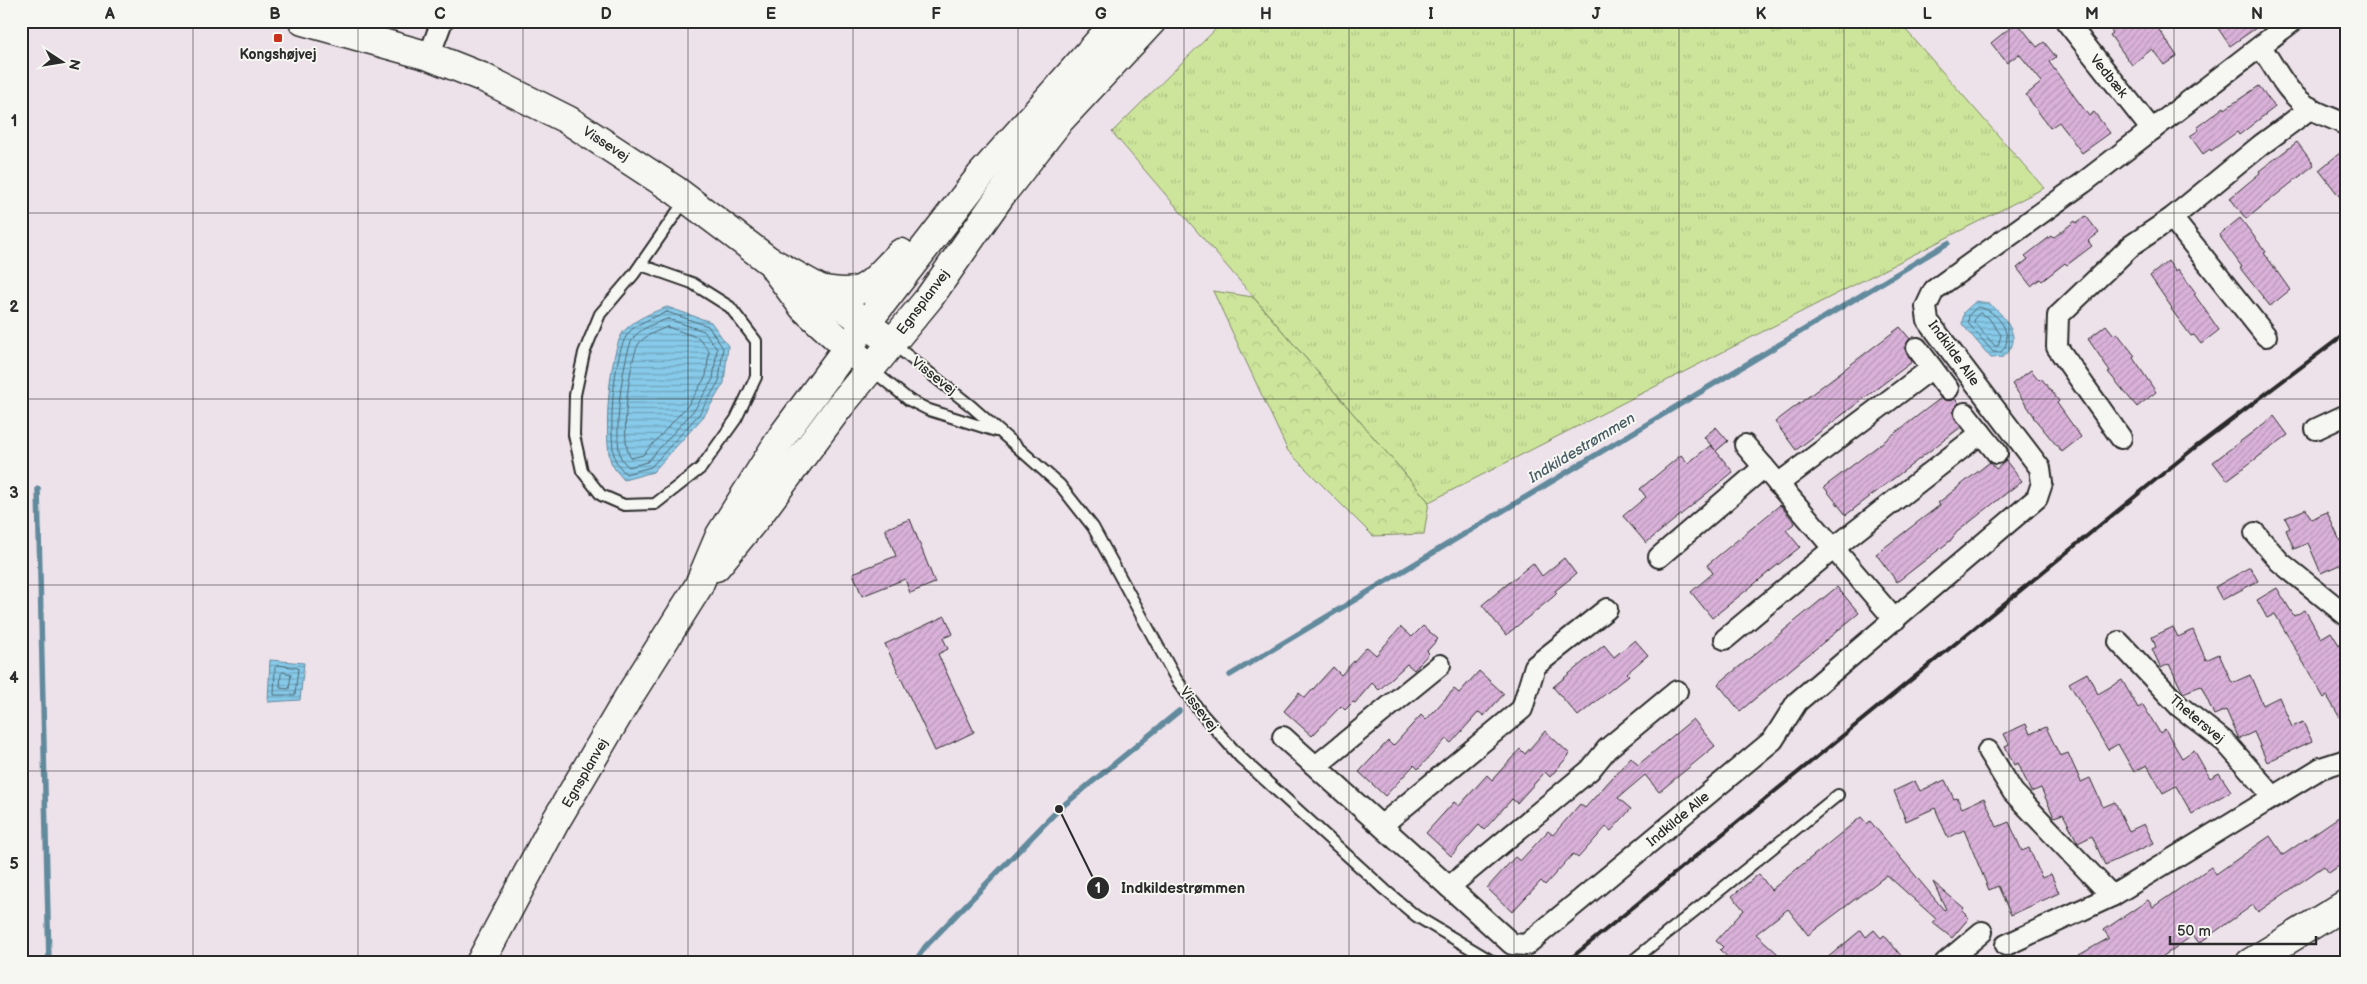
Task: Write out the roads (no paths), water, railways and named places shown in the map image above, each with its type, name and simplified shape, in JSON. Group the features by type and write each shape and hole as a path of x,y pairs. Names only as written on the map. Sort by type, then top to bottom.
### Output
{"main road":[{"name":"Vissevej","path":"304,21 429,56 500,85 568,120 687,199 768,260 820,289 892,343"},
{"name":"Egnsplanvej","path":"480,963 554,824 628,698 698,587 762,512 859,358 866,323 981,175 1117,21"},
{"name":"Egnsplanvej","path":"698,587 720,535 783,435 859,358 892,343 929,298 1001,195 1054,128 1152,21"},
{"path":"820,289 850,293 863,290 874,282 981,175"},
{"name":"Vissevej","path":"768,260 804,307 859,358"},
{"path":"2250,963 2346,904"}],"street":[{"path":"429,56 442,21"},
{"name":"Vedbæk","path":"2066,21 2152,130"},
{"name":"Indkilde Alle","path":"1283,737 1512,944 1526,945 1773,740 1797,702 2037,498 2042,483 2040,468 1928,321 1926,307 1934,290 2152,130 2293,21"},
{"path":"2261,47 2290,89 2310,108 2346,125"},
{"path":"2121,438 2057,347 2058,316 2132,245 2172,218 2310,108"},
{"path":"2172,218 2266,336"},
{"name":"Indkilde Alle","path":"1917,348 1948,389"},
{"name":"Indkilde Alle","path":"1778,484 1932,368"},
{"path":"1965,413 1997,453"},
{"path":"2316,430 2346,415"},
{"path":"1725,639 1834,548 1981,433"},
{"path":"1745,445 1895,620"},
{"path":"1659,557 1764,467"},
{"path":"2255,533 2280,562 2346,615"},
{"path":"1382,825 1522,710 1535,666 1607,609"},
{"name":"Thetersvej","path":"2119,642 2179,706 2225,742 2273,796"},
{"path":"1316,766 1440,665"},
{"path":"1449,887 1590,770 1607,748 1676,691"},
{"path":"1988,751 2013,792 2112,896"},
{"path":"2006,945 2112,896 2321,768 2346,760"},
{"path":"1945,963 1982,932"}],"lane":[{"path":"640,265 692,283 730,307 756,342 756,377 736,419 700,468 655,504 624,505 601,495 582,471 574,435 575,395 584,353 600,314 640,265 687,199"},
{"name":"Vissevej","path":"892,343 971,406 997,431 1030,456 1060,485 1093,526 1172,672 1220,735 1240,757 1416,916 1455,941 1495,963"},
{"name":"Vissevej","path":"859,358 909,400 929,410 997,431"},
{"path":"1630,963 1838,795"}],"water":[{"path":"1976,301 1987,303 1996,309 2009,325 2013,336 2012,344 2010,350 2003,357 1991,358 1962,324 1964,312"},
{"path":"667,307 711,322 728,346 724,383 704,416 653,472 624,480 612,464 609,451 609,395 615,356 619,341 628,327 644,316"},
{"path":"270,660 304,663 300,700 268,702"}],"waterway":[{"name":"Indkildestrømmen","path":"1230,675 1948,243"},
{"path":"38,489 49,963"},
{"name":"Indkildestrømmen","path":"914,963 925,947 1059,809 1179,711"}],"railway":[{"path":"1565,963 2198,445 2346,333"}],"place":[{"name":"Kongshøjvej","path":"278,38"},
{"name":"Indkildestrømmen","path":"1059,809"}]}
